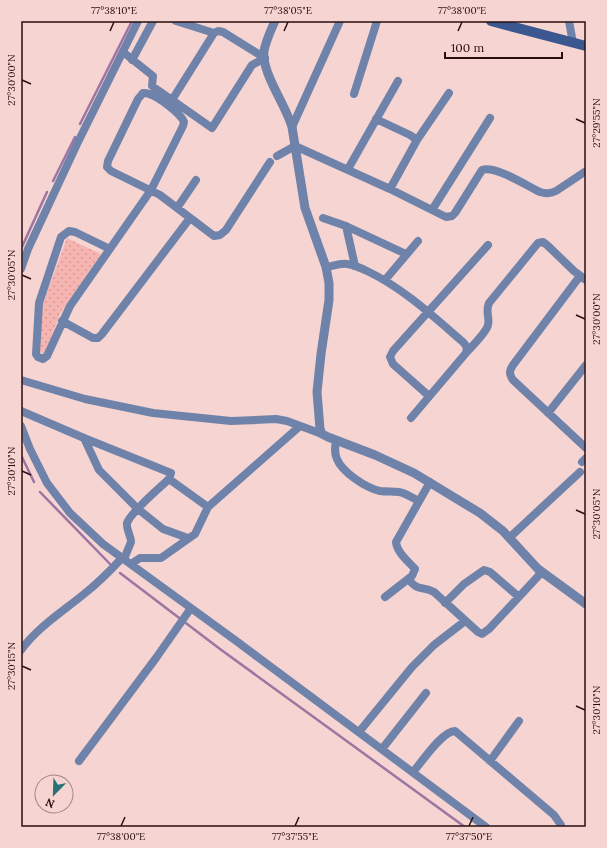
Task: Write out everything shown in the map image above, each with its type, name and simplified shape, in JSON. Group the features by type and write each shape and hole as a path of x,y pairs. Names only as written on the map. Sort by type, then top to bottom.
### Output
{"main road":[{"path":"491,21 586,46"}],"street":[{"path":"21,269 28,249 77,144 138,21"},
{"path":"132,60 153,21"},
{"path":"176,21 214,33 218,31 223,32 265,58"},
{"path":"275,21 264,52 268,74 289,115 305,208 326,267 329,284 329,300 317,392 320,429 322,434"},
{"path":"292,127 340,21"},
{"path":"354,94 378,21"},
{"path":"569,21 573,43"},
{"path":"172,100 214,33"},
{"path":"123,52 152,76 152,86 212,128 252,65 265,58"},
{"path":"348,169 398,81"},
{"path":"110,249 75,232 69,231 61,237 39,302 36,354 38,357 43,359 47,356 70,306 110,249 151,190 184,126 184,122 180,115 156,97 143,93 138,99 108,161 107,167 111,171 151,190 160,195 214,236 220,235 226,230 270,162"},
{"path":"390,189 416,140 448,93"},
{"path":"432,210 490,118"},
{"path":"376,119 410,135 416,140"},
{"path":"295,146 348,169 446,217 452,216 455,213 482,170 486,168 497,171 546,194 556,191 586,171"},
{"path":"277,156 295,146"},
{"path":"176,208 196,180"},
{"path":"62,321 93,338 98,338 190,218"},
{"path":"323,218 346,226 406,254"},
{"path":"346,226 355,266"},
{"path":"385,280 418,241"},
{"path":"411,418 486,329 488,322 487,309 489,303 538,244 543,242 583,278 510,370 510,375 513,380 586,448"},
{"path":"429,396 393,364 390,357 393,350 488,245"},
{"path":"326,267 347,264 355,266 385,280 428,311 463,342 467,347 466,353"},
{"path":"548,413 586,365"},
{"path":"21,380 85,399 153,413 231,421 276,419 287,421 322,434 395,464 430,482 491,521 542,572 586,604"},
{"path":"21,411 171,473 169,479 138,509 127,524 132,542 125,560 44,625 21,650"},
{"path":"21,426 43,476 53,491 76,518 103,544 125,560 188,612 359,732 486,827"},
{"path":"125,560 161,558 194,534 208,507 300,426"},
{"path":"84,438 99,470 138,509 163,529 188,538"},
{"path":"336,440 335,453 337,460 341,466 357,480 374,489 380,491 400,492 419,501"},
{"path":"509,538 580,472"},
{"path":"169,479 208,507"},
{"path":"385,597 412,576 415,569 396,547 396,542 430,482"},
{"path":"445,603 464,584 484,570 490,572 519,597"},
{"path":"408,579 416,587 434,592 465,621 482,634 486,632 542,572"},
{"path":"80,761 188,612"},
{"path":"359,732 412,667 434,646 465,621"},
{"path":"382,749 426,693"},
{"path":"490,760 519,721"},
{"path":"413,772 440,740 451,731 455,731 554,815 561,827"}],"shaded area":[{"path":"67,238 101,254 61,312 44,354 38,351 42,306"}],"waterway":[{"path":"80,124 132,21"},
{"path":"53,181 75,137"},
{"path":"21,249 47,192"},
{"path":"21,455 34,482"},
{"path":"40,492 111,565"},
{"path":"120,573 220,649 465,827"}]}
